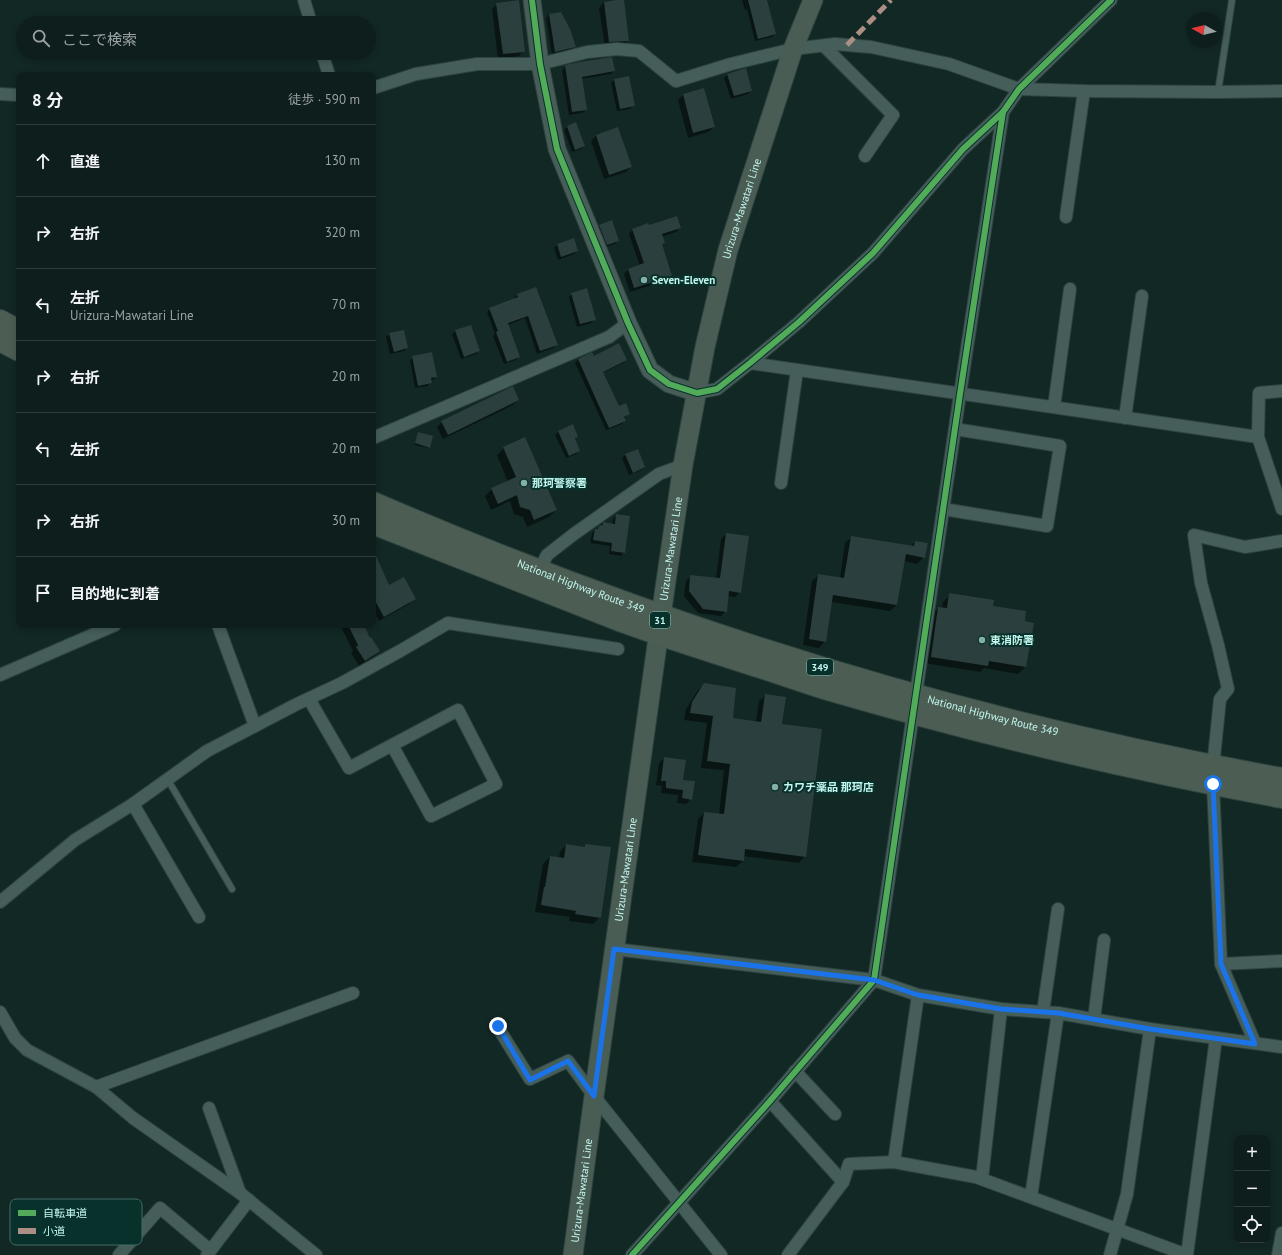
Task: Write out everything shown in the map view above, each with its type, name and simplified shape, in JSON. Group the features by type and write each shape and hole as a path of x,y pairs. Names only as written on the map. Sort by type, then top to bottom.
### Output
{"highway":[{"path":"0,321 16,329"},
{"path":"0,340 16,348"},
{"name":"National Highway Route 349","path":"376,504 539,571 660,625 829,689 914,704 981,731 1100,760 1213,775 1282,779"},
{"name":"National Highway Route 349","path":"376,524 596,611 660,625"},
{"name":"National Highway Route 349","path":"1213,775 1282,797"}],"main road":[{"name":"Urizura-Mawatari Line","path":"573,1255 614,949 683,465 705,347 728,250 792,49 813,0"}],"street":[{"path":"304,0 309,16"},
{"path":"532,0 540,64 557,149 628,323 650,370 669,384 697,393 717,389 750,363 799,322 873,253 963,149 1002,112 1019,89 1111,0"},
{"path":"376,87 416,74 478,64 540,64 587,52 617,49 638,51 676,81 731,64 792,49 835,44 871,46 949,64 1019,89 1218,92 1282,90"},
{"path":"824,46 893,115 865,156"},
{"path":"324,60 328,72"},
{"path":"1066,217 1084,91"},
{"path":"0,94 16,95"},
{"path":"632,1255 770,1101 874,980 1002,112"},
{"path":"1054,407 1070,289"},
{"path":"1125,418 1142,296"},
{"path":"376,437 609,337 628,323"},
{"path":"750,363 1258,437"},
{"path":"781,483 797,370"},
{"path":"1282,391 1259,393 1258,437 1282,509"},
{"path":"943,509 1047,526 1060,446 955,429"},
{"path":"539,571 547,555 574,534 659,474 683,465"},
{"path":"1255,1044 1221,964 1213,775 1220,699 1228,689 1201,583 1194,535 1245,547 1282,541"},
{"path":"0,902 75,840 133,804 207,751 349,679 448,623 618,649"},
{"path":"0,675 108,628"},
{"path":"219,628 255,726"},
{"path":"308,699 349,768 392,745 458,710 496,784 431,816 392,745"},
{"path":"133,804 199,918"},
{"path":"1042,1012 1058,909"},
{"path":"1094,1019 1104,940"},
{"path":"614,949 874,980 918,995 1001,1009 1058,1013 1150,1029 1282,1047"},
{"path":"1221,964 1282,961"},
{"path":"96,1087 353,993"},
{"path":"894,1162 918,995"},
{"path":"982,1179 1001,1009"},
{"path":"0,1012 15,1038 27,1050 96,1087 133,1118 245,1197 316,1255"},
{"path":"1032,1197 1058,1013"},
{"path":"498,1026 530,1080 568,1061 594,1096 721,1255"},
{"path":"1110,1255 1127,1194 1150,1029"},
{"path":"788,1255 843,1182 849,1164 894,1162 976,1177 1187,1255 1216,1038"},
{"path":"795,1071 835,1114"},
{"path":"770,1101 843,1182"},
{"path":"209,1108 245,1197"},
{"path":"142,1228 160,1208 209,1253 245,1197"},
{"path":"1278,1255 1282,1233"},
{"path":"118,1255 127,1245"}],"lane":[{"path":"1218,92 1232,0"},
{"path":"168,780 232,889"}],"building":[{"path":"519,0 525,52 503,54 496,3"},
{"path":"624,0 629,41 609,42 604,2"},
{"path":"748,0 767,0 776,34 758,39"},
{"path":"561,12 570,29 576,47 555,52 549,14"},
{"path":"612,57 615,71 582,77 587,110 572,112 565,65"},
{"path":"746,68 752,91 734,96 727,74"},
{"path":"629,76 635,106 620,109 614,79"},
{"path":"704,88 715,127 693,133 683,94"},
{"path":"576,122 585,146 575,150 567,126"},
{"path":"618,127 632,167 609,175 596,135"},
{"path":"677,216 681,228 662,234 665,243 662,244 672,276 634,288 628,269 644,263 632,229 648,223 649,225"},
{"path":"612,220 619,241 607,245 599,225"},
{"path":"574,238 578,251 561,257 557,244"},
{"path":"536,287 558,345 540,351 528,316 508,323 520,357 507,362 496,332 498,331 489,308 518,297 517,294"},
{"path":"587,288 596,320 580,324 571,293"},
{"path":"471,325 480,351 464,357 455,330"},
{"path":"404,330 408,348 394,352 389,333"},
{"path":"619,343 627,360 603,372 619,406 626,403 630,414 624,417 626,421 609,428 578,359 592,352 594,356"},
{"path":"432,352 437,377 431,378 432,383 418,386 412,356"},
{"path":"513,386 519,400 448,435 441,421"},
{"path":"573,424 578,437 575,438 580,451 569,456 558,431"},
{"path":"418,432 433,436 430,448 415,443"},
{"name":"那珂警察署","path":"525,437 557,510 534,520 530,510 520,507 517,495 498,504 491,488 516,477 503,447"},
{"path":"638,449 645,467 633,473 625,454"},
{"path":"616,514 630,516 625,553 611,551 612,543 593,540 595,529 598,529 599,526 603,525 603,522 615,524"},
{"path":"726,533 749,536 741,593 729,591 727,612 703,609 689,591 690,575 720,578"},
{"path":"851,536 914,546 915,541 928,543 925,558 906,554 897,605 833,595 826,642 809,639 818,574 844,578"},
{"path":"376,556 389,585 404,577 416,599 384,617 376,602"},
{"name":"東消防署","path":"949,593 994,600 993,606 1026,611 1025,621 1034,623 1026,667 989,661 988,666 931,657 938,607 947,608"},
{"path":"350,628 365,628 370,638 371,637 380,651 365,661 356,647 358,645"},
{"path":"704,683 736,688 733,718 761,722 765,694 786,697 782,724 822,729 806,857 745,849 744,861 698,855 704,812 724,814 730,764 707,761 713,716 690,713 692,702"},
{"path":"664,757 686,760 683,780 695,781 692,800 682,798 683,790 666,788 666,781 661,781"},
{"path":"566,844 585,847 585,844 611,847 601,918 575,914 576,911 541,905 550,856 564,858"}],"marked path":[{"path":"847,45 891,0"}],"cycle path":[{"path":"532,0 540,64 557,149 628,323 650,370 669,384 697,393 717,389 750,363 799,322 873,253 963,149 1003,112 1019,89 1111,0"},
{"path":"632,1255 770,1101 874,980 1003,112"}],"place":[{"name":"Seven-Eleven","path":"644,280"},
{"name":"那珂警察署","path":"524,483"},
{"name":"東消防署","path":"982,640"},
{"name":"カワチ薬品 那珂店","path":"775,787"}],"route":[{"path":"498,1026 530,1080 568,1061 594,1096 614,949 874,980 918,995 1001,1009 1058,1013 1150,1029 1255,1044 1221,964 1213,784"}]}
